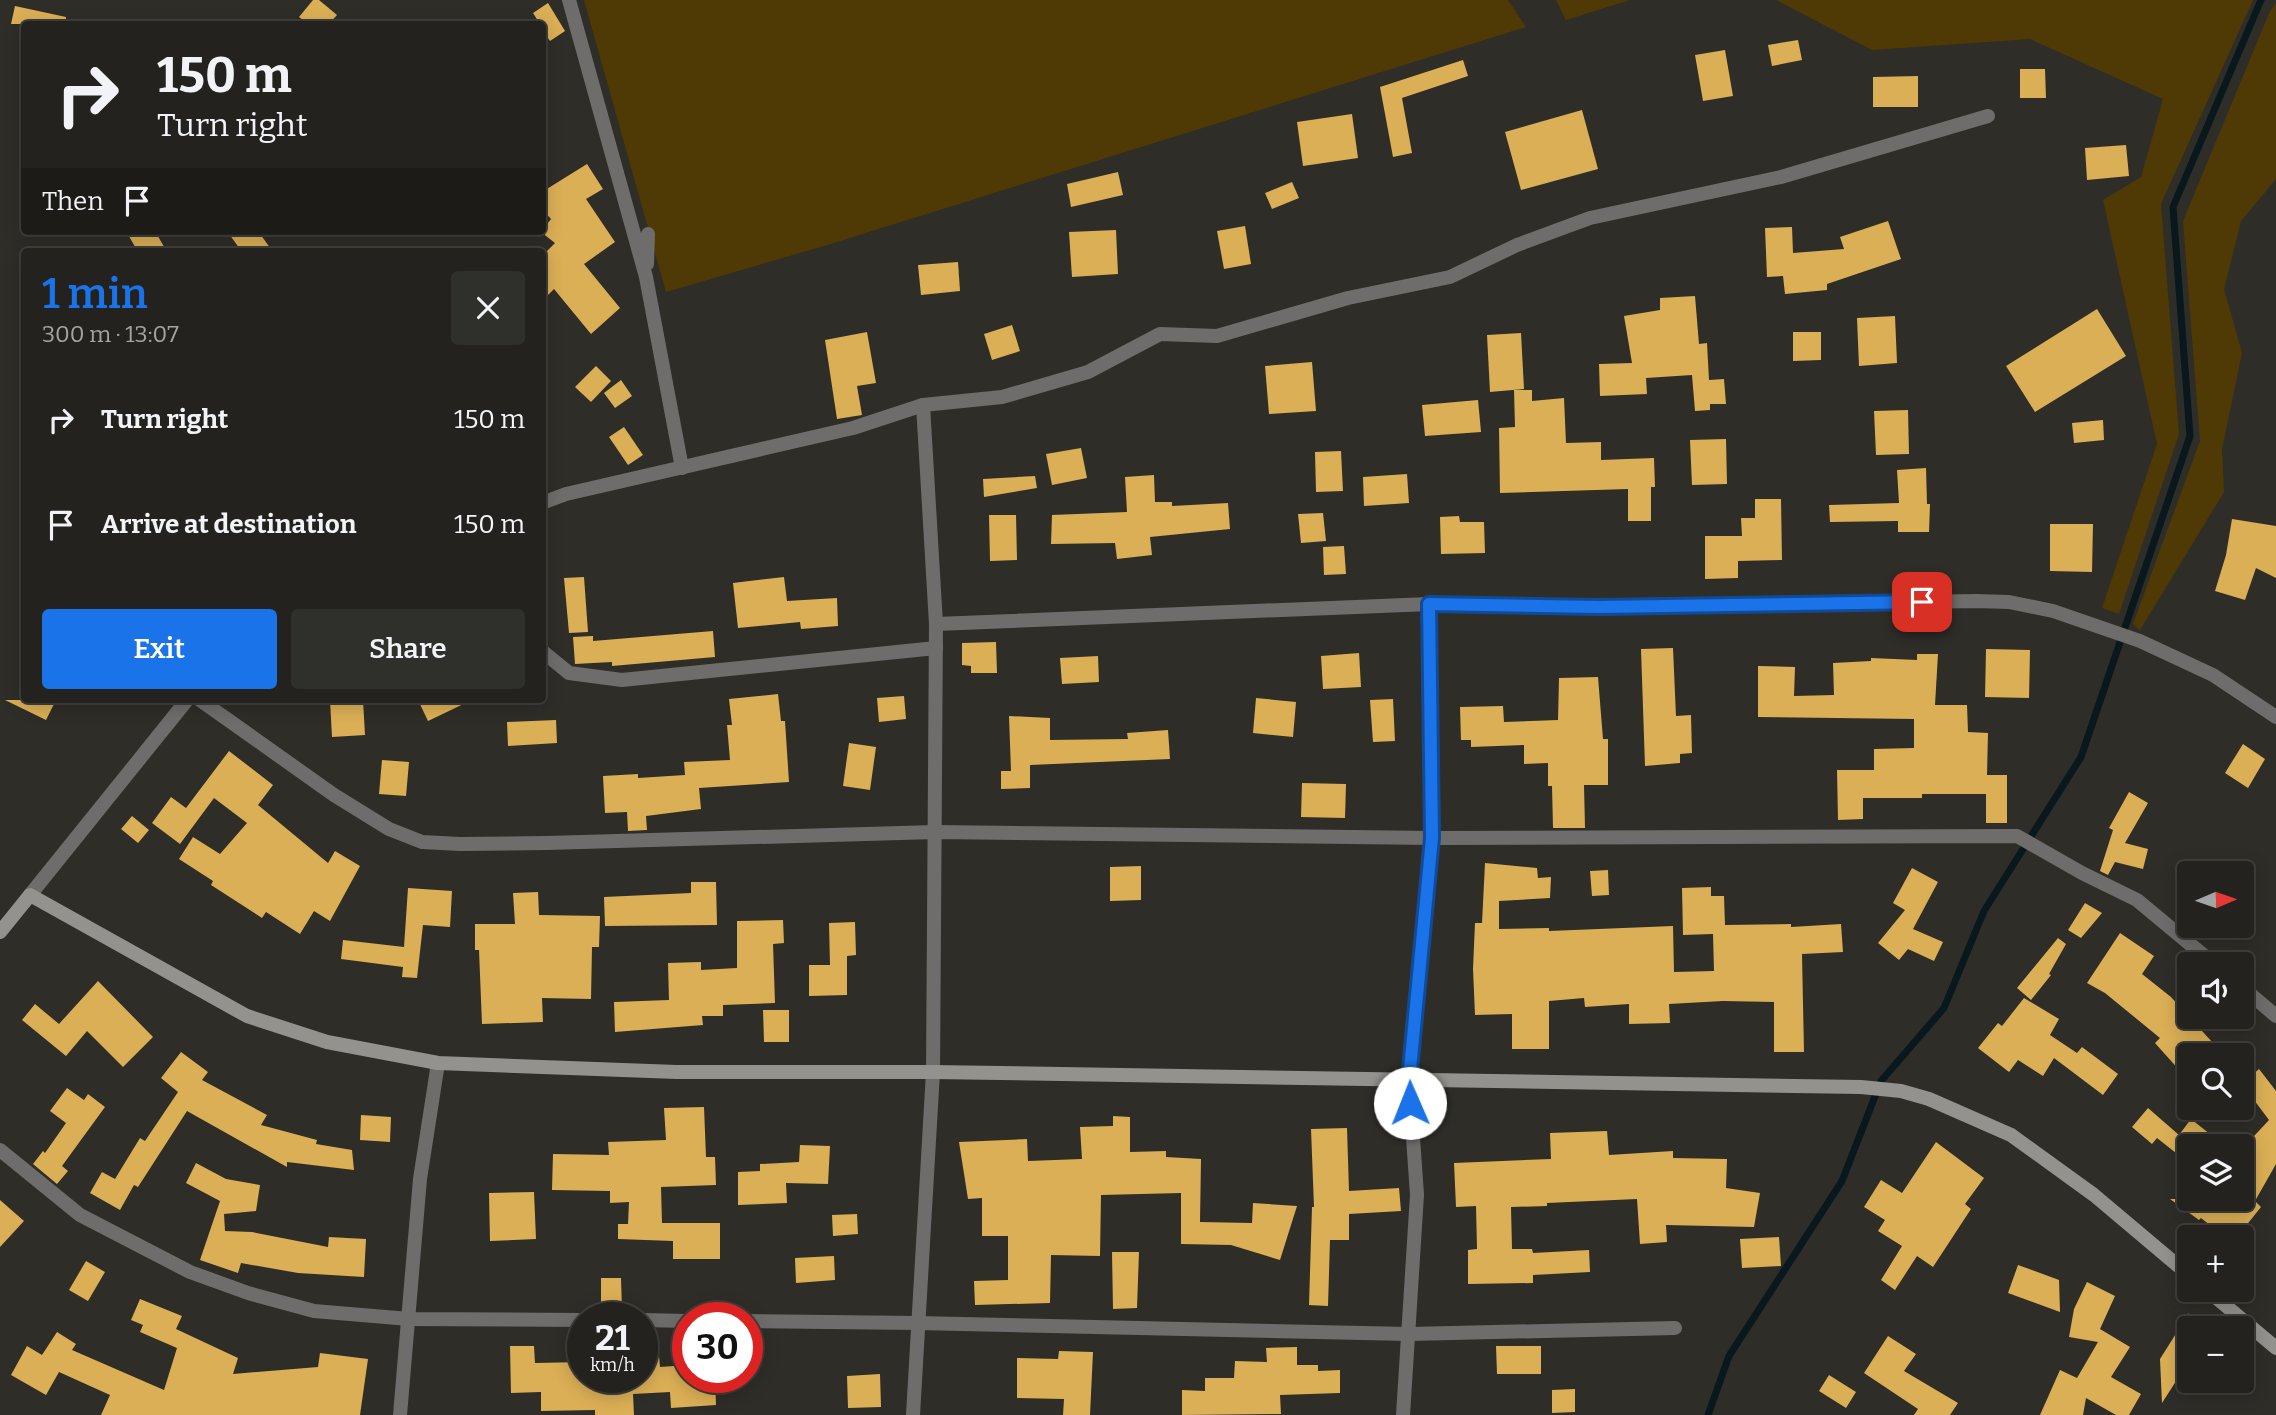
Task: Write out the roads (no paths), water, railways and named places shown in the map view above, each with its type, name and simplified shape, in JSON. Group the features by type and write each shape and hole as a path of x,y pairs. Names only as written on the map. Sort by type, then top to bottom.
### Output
{"street":[{"path":"569,0 646,277 682,468"},
{"path":"546,502 566,494 853,428 923,405 1002,397 1088,372 1160,334 1217,336 1349,298 1450,277 1517,245 1590,218 1781,177 1988,116"},
{"path":"646,277 648,234"},
{"path":"913,1415 933,1072 936,624 923,405"},
{"path":"936,624 1429,604 1599,607 2009,602 2053,611 2140,641 2213,675 2276,717"},
{"path":"1403,1415 1417,1195 1409,1080 1432,838 1429,604"},
{"path":"546,654 569,673 622,680 936,648"},
{"path":"0,932 185,703"},
{"path":"204,703 334,795 389,829 422,842 547,843 935,832 1432,838 2017,836 2137,901 2199,952"},
{"path":"30,895 247,1016 327,1042 438,1063 677,1072 933,1072 1861,1087 1901,1091 1930,1099 2011,1135 2094,1195 2177,1265"},
{"path":"2254,997 2276,1016"},
{"path":"400,1415 420,1179 438,1063"},
{"path":"0,1150 80,1215 190,1272 248,1293 314,1311 409,1319 567,1320"},
{"path":"2221,1302 2276,1348"},
{"path":"763,1321 917,1322 1409,1334 1675,1328"}],"waterway":[{"path":"1708,1415 1729,1356 1842,1181 1881,1081 1944,1008 1984,911 2081,757 2190,436 2173,207 2261,0"}]}
